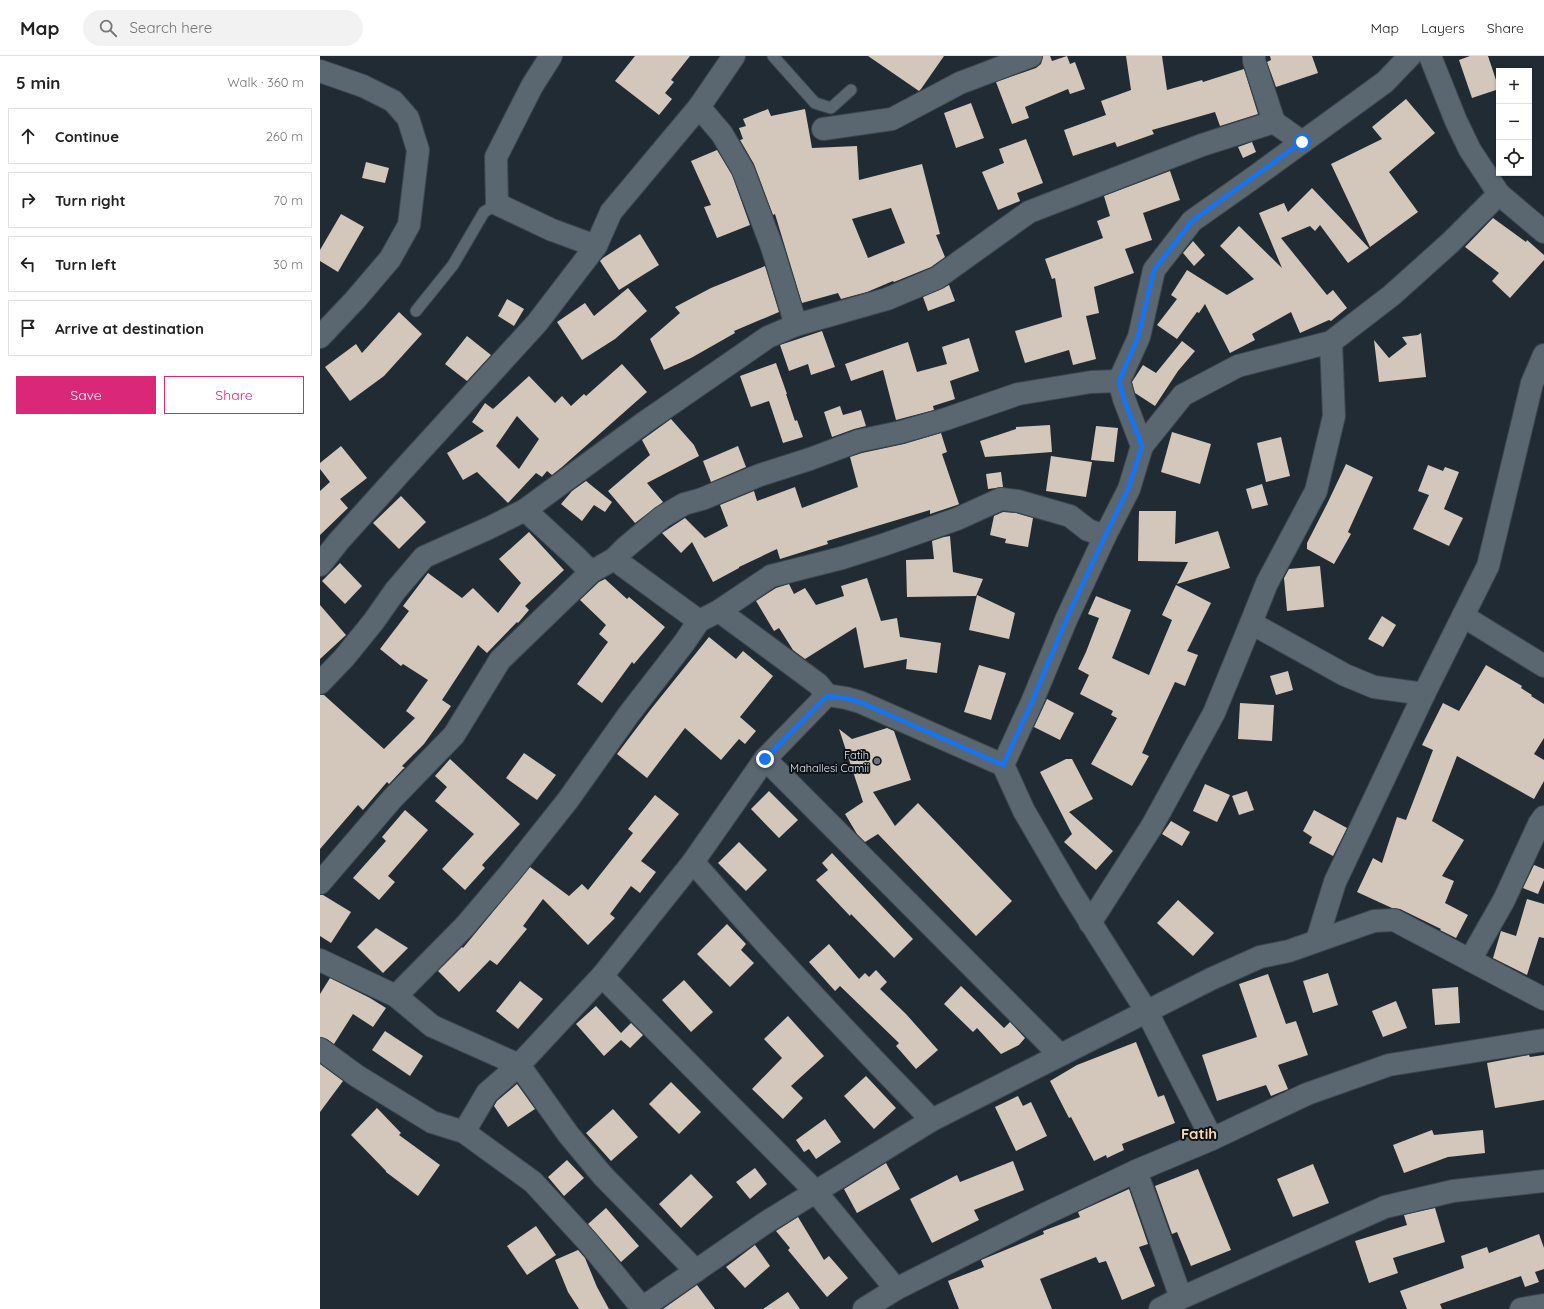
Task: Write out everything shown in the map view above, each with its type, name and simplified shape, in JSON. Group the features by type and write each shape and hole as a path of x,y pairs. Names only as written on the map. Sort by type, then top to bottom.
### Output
{"street":[{"path":"551,56 532,86 496,157 497,204 552,230 596,246"},
{"path":"320,565 348,530 537,324 596,246 611,212 699,107 734,56"},
{"path":"960,83 983,56"},
{"path":"823,129 892,119 960,83 1031,56"},
{"path":"1254,56 1254,61 1274,122 1302,142"},
{"path":"1142,446 1124,399 1119,381 1138,337 1154,270 1192,221 1385,82 1410,56"},
{"path":"1430,56 1470,150 1499,194 1544,232"},
{"path":"320,71 364,86 393,101 408,118 418,150 409,225 390,259 355,300 320,336"},
{"path":"699,107 722,134 743,170 772,247 796,325"},
{"path":"320,683 344,658 374,621 395,591 424,557 525,510 644,422 768,337 796,325 887,299 937,278 1029,212 1202,145 1274,122"},
{"path":"1003,765 1105,536 1128,489 1142,446 1183,395 1238,366 1331,342 1392,295 1451,242 1499,194"},
{"path":"1090,923 1152,826 1214,713 1267,582 1316,491 1334,416 1331,342"},
{"path":"1317,940 1335,882 1424,694 1488,566 1536,399 1532,384 1544,355"},
{"path":"320,883 392,799 454,735 500,660 591,572 614,559 624,548 662,517 684,504 702,499 760,475 810,459 858,441 901,432 946,419 1018,394 1091,382 1119,381"},
{"path":"396,996 465,926 510,873 568,800 629,714 684,643 699,621 719,611 771,576 842,558 883,545 957,519 1001,499 1018,501 1070,516 1088,530 1105,536"},
{"path":"525,510 591,572"},
{"path":"614,559 699,621"},
{"path":"719,611 818,684 827,696 846,698 860,702 1003,765 1024,811 1090,923 1147,1012 1212,1139"},
{"path":"1463,616 1544,666"},
{"path":"1252,622 1345,675 1374,687 1424,694"},
{"path":"464,1132 487,1093 519,1065 602,976 693,862 765,759 827,696"},
{"path":"765,759 1060,1055"},
{"path":"1470,960 1504,900 1539,824 1544,817"},
{"path":"693,862 751,929 881,1068 932,1120"},
{"path":"320,1049 357,1076 432,1122 464,1132 533,1182 588,1242 643,1308 764,1223 932,1120 1211,979 1260,956 1289,952 1317,940 1374,921 1394,920 1544,1000"},
{"path":"320,960 396,996 432,1026 519,1065 568,1134 603,1176 696,1271"},
{"path":"602,976 815,1191 896,1289"},
{"path":"864,1309 896,1289 1045,1214 1136,1171 1212,1139 1307,1094 1389,1065 1544,1040"},
{"path":"1136,1171 1181,1298"},
{"path":"1160,1309 1181,1298 1385,1207 1453,1191 1544,1181"},
{"path":"1521,1309 1544,1305"}],"lane":[{"path":"774,56 815,103 831,108 851,90"},
{"path":"416,311 453,265 484,212 497,204"}],"building":[{"path":"635,56 690,56 671,80 674,82 665,93 672,99 659,115 615,81"},
{"path":"868,56 944,56 919,91"},
{"path":"1043,56 1050,56 1052,61 1067,56 1070,64 1075,62 1085,89 1070,94 1068,89 1025,107 1029,118 1012,124 996,82 1036,68 1041,64"},
{"path":"1126,56 1162,56 1167,90 1202,80 1203,82 1244,69 1258,114 1220,126 1215,112 1152,130 1154,134 1117,147 1115,142 1073,156 1064,130 1106,115 1101,101 1131,90"},
{"path":"1270,56 1312,56 1318,73 1276,87 1267,62 1271,60"},
{"path":"1470,56 1488,56 1496,80 1496,90 1472,98 1459,60"},
{"path":"1406,99 1435,133 1389,172 1418,212 1370,247 1331,164 1382,139 1372,127"},
{"path":"971,103 984,138 956,148 944,113"},
{"path":"768,109 771,116 805,109 812,148 857,146 859,180 922,164 940,234 936,235 945,257 931,267 867,292 841,299 838,293 802,303 775,214 773,215 754,164 740,140 743,139 739,128 746,126 743,119","holes":["891,208 905,243 868,258 852,219"]},
{"path":"1026,139 1043,183 1017,193 1020,201 998,210 982,172 1004,163 999,149"},
{"path":"1252,142 1256,152 1243,158 1238,147"},
{"path":"717,150 732,175 750,225 717,238 704,207 711,205 691,161"},
{"path":"366,162 389,168 385,183 362,178"},
{"path":"1170,171 1180,200 1143,213 1152,240 1125,249 1134,273 1094,287 1099,313 1086,316 1096,359 1073,365 1069,350 1025,363 1015,331 1062,317 1055,278 1052,279 1045,259 1103,238 1097,221 1110,216 1104,196"},
{"path":"1312,188 1369,248 1348,263 1320,225 1315,231 1310,226 1281,238 1327,295 1333,290 1347,308 1331,321 1329,320 1300,333 1291,312 1252,334 1255,340 1230,353 1205,304 1199,313 1197,312 1177,339 1157,325 1177,299 1171,295 1187,270 1227,295 1254,279 1220,246 1239,226 1282,268 1259,213 1284,203 1288,212"},
{"path":"341,214 364,227 338,272 320,261 320,250"},
{"path":"1493,218 1526,242 1527,240 1544,255 1544,260 1510,298 1492,281 1499,273 1465,247"},
{"path":"640,234 659,265 619,290 600,261"},
{"path":"1193,241 1205,255 1194,266 1183,253"},
{"path":"765,266 779,312 734,331 735,333 691,358 664,370 650,339 680,313 675,307 711,288"},
{"path":"949,285 955,301 928,311 923,297"},
{"path":"628,288 647,311 615,339 582,360 557,322 585,303 594,316"},
{"path":"507,299 524,309 514,326 498,316"},
{"path":"399,312 422,334 384,376 350,401 325,367 356,344 362,353"},
{"path":"822,331 835,367 811,375 808,364 789,371 780,345"},
{"path":"1421,333 1426,377 1379,382 1374,340 1389,358 1407,344 1402,337 1418,335"},
{"path":"467,336 491,355 467,381 445,364"},
{"path":"969,338 979,371 950,381 955,399 933,406 934,410 896,420 883,370 851,381 845,364 908,342 917,372 947,364 942,347"},
{"path":"1182,341 1195,351 1178,371 1155,406 1135,393 1132,382 1143,365 1156,373"},
{"path":"776,363 795,421 797,420 803,437 783,443 769,401 751,407 740,376"},
{"path":"622,364 647,392 552,475 547,471 542,477 536,473 508,503 477,472 463,480 447,453 484,431 472,422 485,403 493,409 529,376 555,403 562,396 571,406 584,394 586,396","holes":["517,416 539,439 519,469 496,446"]},
{"path":"840,406 843,415 861,410 866,426 832,437 824,412"},
{"path":"671,419 694,445 699,456 647,483 663,502 635,523 608,491 650,455 642,440"},
{"path":"1050,425 1052,452 985,457 980,441 1016,429 1016,427"},
{"path":"1096,426 1118,428 1114,462 1091,460"},
{"path":"1172,432 1211,444 1200,484 1161,472"},
{"path":"941,433 947,452 942,454 959,504 957,505 930,514 930,510 827,541 828,544 780,559 777,549 739,567 713,582 692,542 681,553 662,533 685,518 705,538 728,526 720,505 754,491 757,501 795,487 802,508 858,487 850,457 904,444"},
{"path":"1281,437 1290,476 1266,482 1257,443"},
{"path":"341,446 367,478 340,499 348,508 320,535 320,491 330,482 320,469 320,463"},
{"path":"738,446 746,467 711,482 703,461"},
{"path":"1051,456 1092,462 1086,497 1046,491"},
{"path":"1346,464 1373,477 1348,532 1351,534 1334,564 1307,549 1307,543"},
{"path":"1428,465 1443,471 1445,467 1459,472 1444,509 1463,518 1449,546 1413,529 1429,495 1418,491"},
{"path":"1001,472 1003,487 988,489 986,474"},
{"path":"586,481 612,502 605,512 594,505 582,521 561,504 572,491"},
{"path":"1262,484 1268,505 1252,509 1246,489"},
{"path":"401,496 426,522 399,549 373,523"},
{"path":"1139,511 1176,511 1175,544 1218,531 1230,568 1177,584 1188,562 1138,561"},
{"path":"1003,512 1016,513 1033,518 1028,547 1005,543 1006,539 990,535 994,516"},
{"path":"529,532 564,570 525,606 529,610 518,623 517,622 487,653 478,645 442,700 451,706 424,744 402,766 405,768 389,784 387,782 363,810 358,805 320,849 320,695 324,695 384,749 415,718 406,711 428,680 403,664 401,666 380,649 409,611 403,606 428,573 462,598 473,588 498,613 521,583 499,559"},
{"path":"950,536 953,572 983,579 976,596 907,597 906,560 934,559 932,541"},
{"path":"340,563 362,586 345,604 322,581"},
{"path":"1320,566 1324,607 1287,611 1284,578 1289,569"},
{"path":"867,578 881,621 897,618 900,637 941,643 937,673 906,669 907,659 864,668 856,627 805,659 793,650 779,628 774,631 756,601 776,588 789,584 794,594 805,588 816,605 844,596 841,586"},
{"path":"605,579 627,599 629,597 665,627 634,664 632,662 602,703 577,684 608,642 599,634 606,625 580,600 599,582"},
{"path":"1176,585 1211,603 1187,651 1198,655 1185,686 1175,682 1142,753 1149,756 1132,786 1091,764 1117,718 1111,715 1113,711 1080,694 1089,675 1078,669 1099,618 1088,614 1096,596 1131,610 1112,658 1149,675 1172,620 1162,615"},
{"path":"977,595 1015,613 1009,639 969,630"},
{"path":"320,605 346,635 320,659"},
{"path":"1382,616 1396,625 1383,647 1368,639"},
{"path":"709,637 736,659 743,651 773,676 740,717 756,731 745,744 739,739 721,760 685,728 647,778 617,754"},
{"path":"979,665 1006,673 991,720 964,712"},
{"path":"1486,665 1522,686 1521,688 1544,704 1544,738 1534,754 1544,760 1544,781 1534,799 1457,756 1432,821 1464,840 1442,876 1454,881 1445,903 1468,915 1456,938 1400,909 1392,908 1357,892 1373,858 1382,863 1397,817 1406,820 1433,750 1422,745 1443,703 1459,711"},
{"path":"1288,671 1293,690 1276,695 1270,676"},
{"path":"1047,699 1074,713 1060,740 1034,727"},
{"path":"1240,703 1274,705 1272,741 1238,739"},
{"path":"887,728 894,731 911,780 873,792 895,826 918,803 1012,901 976,936 878,834 865,842 857,834 845,814 863,802 839,729 852,739"},
{"path":"524,753 556,775 537,800 506,778"},
{"path":"450,759 520,824 482,865 485,868 465,890 442,869 474,834 435,801 447,787 435,776"},
{"path":"1066,759 1072,759 1093,799 1069,812 1113,851 1096,870 1064,842 1072,834 1040,772"},
{"path":"1205,784 1230,795 1217,822 1193,811"},
{"path":"769,791 798,820 779,838 751,809"},
{"path":"1247,791 1254,810 1239,815 1232,796"},
{"path":"655,795 679,814 641,861 656,872 640,893 631,886 610,914 615,918 588,945 543,899 523,926 527,929 497,965 490,960 459,992 438,971 462,947 463,948 530,867 569,896 582,884 588,890 633,833 628,829"},
{"path":"405,810 428,830 388,876 395,882 379,900 353,878 386,841 382,837"},
{"path":"1314,810 1347,828 1333,856 1309,843 1312,837 1303,831"},
{"path":"1171,821 1190,832 1182,846 1162,834"},
{"path":"739,842 767,870 746,891 718,863"},
{"path":"832,853 913,939 894,958 851,914 850,916 816,880 828,870 822,863"},
{"path":"1534,865 1544,869 1544,880 1538,894 1523,888"},
{"path":"320,895 323,895 351,912 331,943 320,936"},
{"path":"1527,899 1544,904 1544,938 1539,937 1527,975 1493,958 1501,931 1516,936"},
{"path":"1178,900 1214,933 1193,956 1157,923"},
{"path":"727,924 746,944 741,950 754,963 730,987 697,954"},
{"path":"376,928 408,948 383,973 357,947"},
{"path":"829,944 859,979 865,973 869,977 876,970 887,982 880,989 906,1014 938,1050 916,1069 896,1046 899,1043 840,986 835,991 809,962"},
{"path":"1328,973 1338,1005 1313,1013 1303,981"},
{"path":"1268,974 1286,1024 1296,1021 1308,1055 1278,1065 1288,1089 1271,1096 1266,1085 1217,1101 1202,1055 1257,1037 1239,984"},
{"path":"330,978 370,998 386,1008 373,1027 353,1014 334,1044 327,1039 320,1037 320,994"},
{"path":"684,980 713,1012 691,1032 662,1000"},
{"path":"520,981 543,999 518,1029 496,1011"},
{"path":"961,986 1004,1028 1010,1022 1025,1038 1019,1045 1001,1054 977,1028 973,1032 944,1004"},
{"path":"1458,987 1460,1023 1435,1025 1432,989"},
{"path":"1396,1001 1407,1028 1383,1037 1372,1011"},
{"path":"596,1006 621,1033 631,1023 643,1035 630,1048 621,1040 604,1056 576,1024"},
{"path":"788,1016 824,1056 791,1086 803,1098 783,1119 752,1089 782,1058 764,1039"},
{"path":"385,1031 423,1056 410,1076 372,1050"},
{"path":"1136,1042 1158,1097 1164,1095 1175,1123 1122,1144 1124,1150 1107,1158 1106,1155 1094,1161 1050,1081 1077,1065"},
{"path":"1529,1055 1530,1057 1544,1055 1544,1100 1495,1108 1487,1063"},
{"path":"320,1064 343,1081 320,1112"},
{"path":"866,1076 896,1108 874,1129 844,1096"},
{"path":"671,1082 701,1112 679,1134 649,1104"},
{"path":"517,1084 535,1109 508,1127 494,1106 497,1101"},
{"path":"1018,1096 1023,1106 1031,1102 1047,1136 1016,1151 995,1107"},
{"path":"377,1108 401,1133 399,1135 440,1165 418,1196 386,1172 351,1135"},
{"path":"613,1109 638,1137 611,1161 586,1133"},
{"path":"825,1119 841,1142 816,1159 809,1149 804,1152 796,1140"},
{"path":"1432,1130 1434,1135 1483,1130 1485,1153 1448,1157 1404,1173 1393,1145"},
{"path":"567,1160 584,1178 564,1196 548,1177"},
{"path":"1013,1161 1024,1190 974,1210 979,1220 932,1243 910,1199 957,1175 960,1182"},
{"path":"886,1163 900,1189 857,1213 844,1189"},
{"path":"1313,1164 1329,1203 1293,1217 1277,1179"},
{"path":"755,1168 767,1184 750,1199 736,1182"},
{"path":"1198,1169 1231,1250 1191,1266 1177,1232 1172,1234 1155,1186"},
{"path":"691,1174 713,1197 681,1228 659,1204"},
{"path":"1129,1189 1148,1244 1139,1247 1155,1286 1122,1300 1106,1261 1099,1263 1096,1257 1040,1279 1052,1309 959,1309 948,1281 984,1267 981,1260 1044,1234 1043,1231 1080,1217 1078,1212"},
{"path":"606,1208 639,1246 621,1262 588,1224"},
{"path":"1435,1208 1445,1242 1393,1258 1398,1273 1369,1283 1355,1241 1407,1225 1404,1215"},
{"path":"798,1217 824,1260 829,1256 848,1278 827,1297 788,1250 790,1248 776,1231"},
{"path":"536,1226 556,1255 527,1275 507,1246"},
{"path":"1539,1234 1544,1248 1544,1269 1535,1272 1539,1282 1525,1287 1521,1276 1440,1304 1442,1309 1407,1309 1400,1291 1464,1268 1461,1256 1487,1247 1489,1253"},
{"path":"755,1245 770,1266 745,1288 726,1267"},
{"path":"578,1250 585,1258 597,1287 609,1309 579,1309 568,1292 555,1260"},
{"path":"697,1285 715,1309 663,1309"},
{"path":"788,1292 800,1309 763,1309"}],"place":[{"name":"Fatih Mahallesi Camii","path":"877,761"}],"district":[{"name":"Fatih","path":"1199,1133"}],"route":[{"path":"765,759 827,696 846,698 860,702 1003,765 1032,702 1066,620 1128,489 1142,446 1124,399 1119,381 1138,337 1154,270 1192,221 1302,142"}]}
